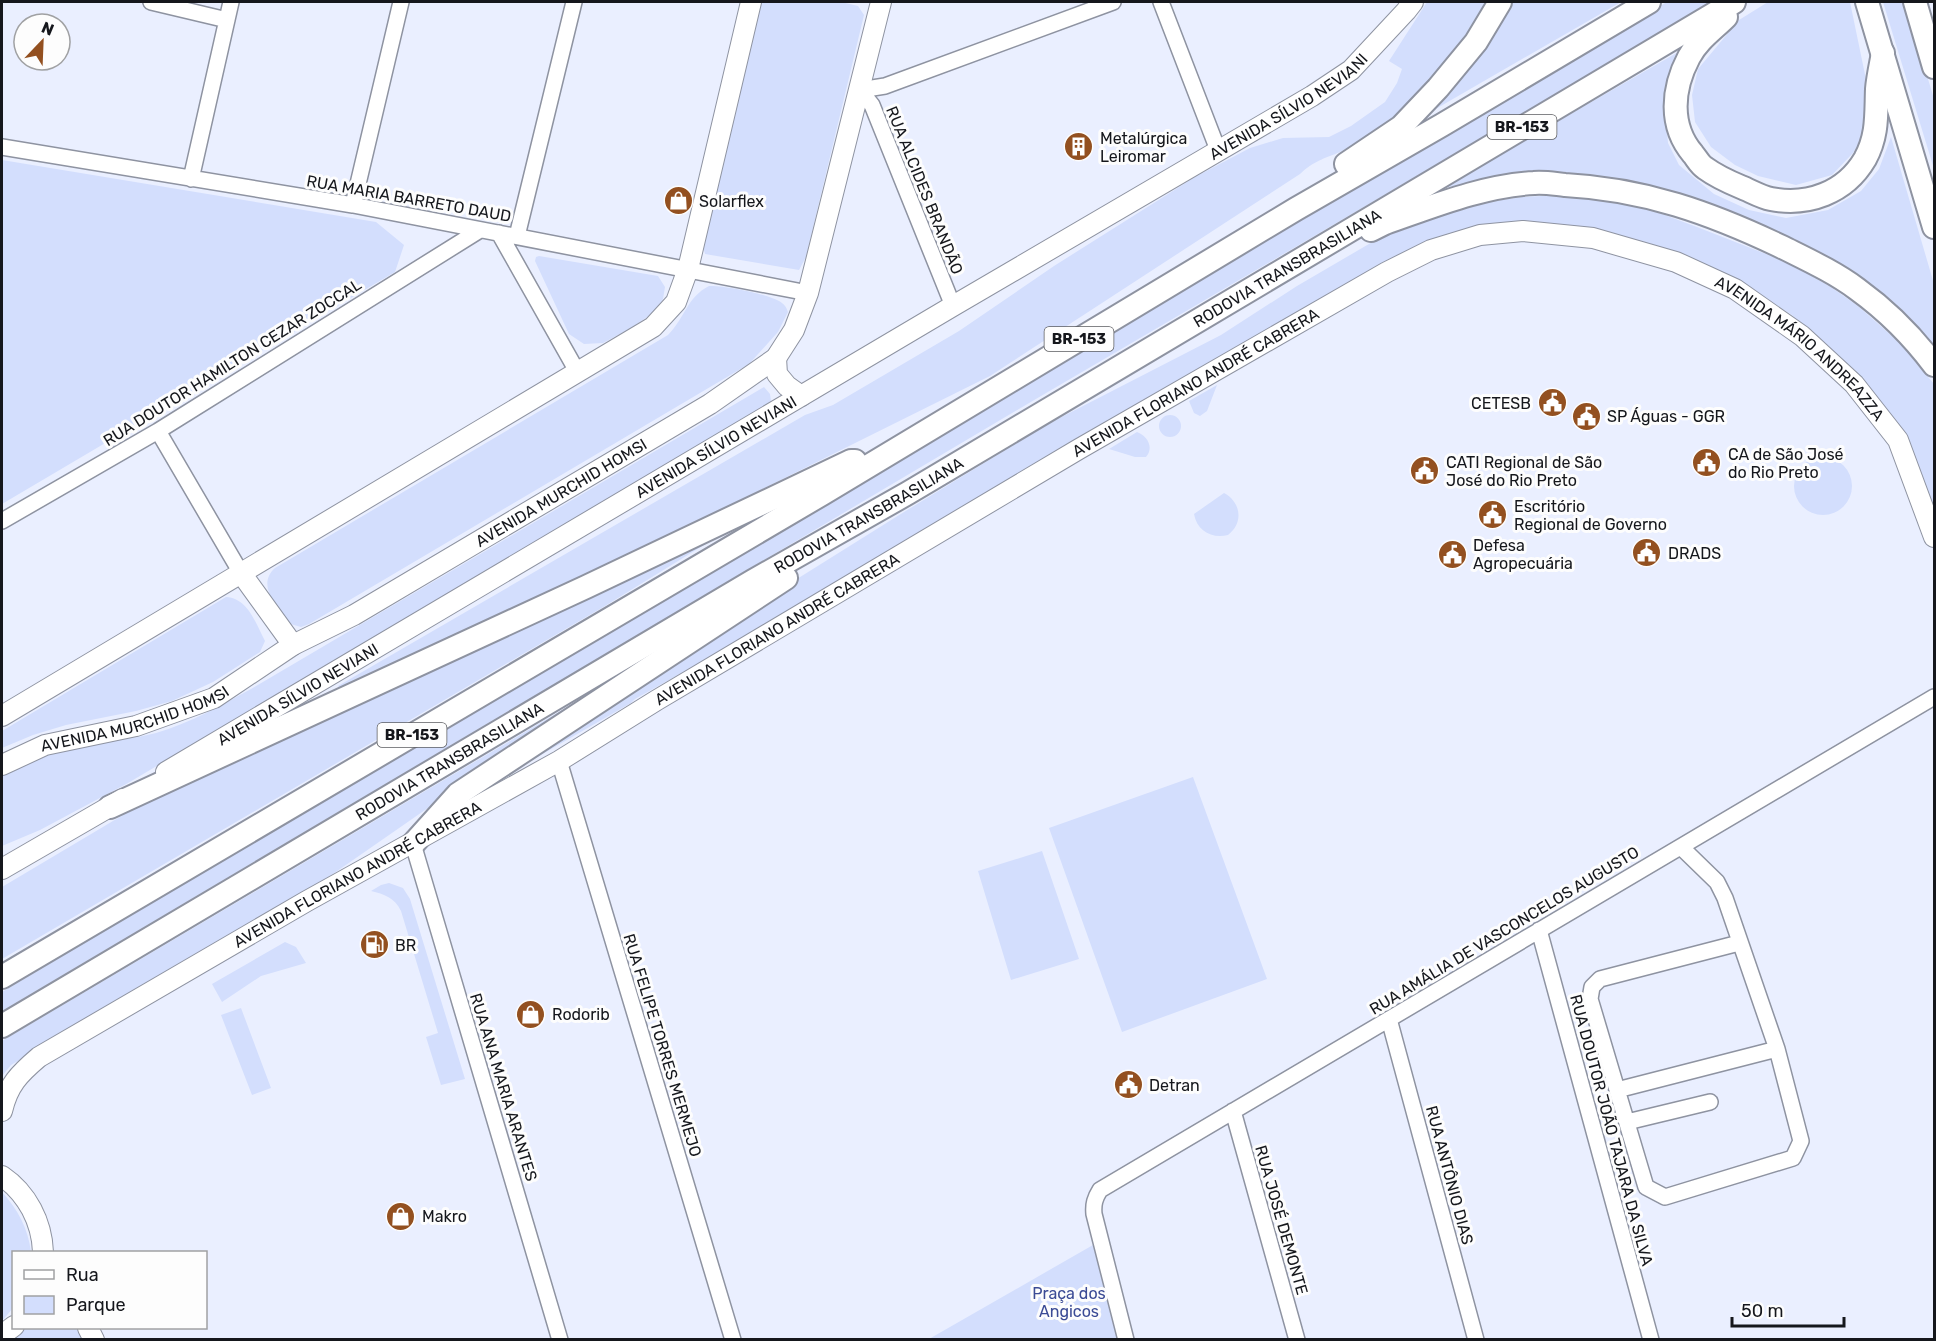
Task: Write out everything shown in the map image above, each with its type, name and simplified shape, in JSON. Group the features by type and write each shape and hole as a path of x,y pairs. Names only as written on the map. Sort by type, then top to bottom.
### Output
{"highway":[{"path":"1296,209 1323,180 1401,127 1438,88 1476,42 1500,2"},
{"name":"BR-153","path":"2,977 1649,2"},
{"name":"RODOVIA TRANSBRASILIANA","path":"2,1026 1734,2"},
{"path":"1738,2 1724,19 1708,32 1690,55 1679,78 1675,102 1677,129 1686,146 1703,167 1727,181 1769,198 1791,201 1811,200 1832,192 1850,178 1864,160 1874,137 1878,114 1877,88 1883,52"},
{"path":"1867,2 1935,227"},
{"path":"1916,2 1935,21"},
{"path":"1916,2 1935,67"},
{"path":"1311,252 1342,245 1385,223 1479,191 1534,183 1591,186 1640,193 1697,211 1825,268 1858,289 1896,322 1935,365"},
{"path":"110,807 586,587 851,461 878,460"},
{"path":"412,844 458,794 828,551 846,529"}],"main road":[{"path":"2,716 653,327 676,302 688,269 751,2"},
{"name":"AVENIDA MURCHID HOMSI","path":"2,765 45,745 136,726 214,698 293,645 354,615 710,404 776,358 794,330 808,292 881,2"},
{"name":"AVENIDA SÍLVIO NEVIANI","path":"3,867 110,807 207,746 1312,96 1351,70 1413,2"},
{"name":"AVENIDA FLORIANO ANDRÉ CABRERA","path":"2,1111 5,1097 18,1075 39,1057 307,901 559,761 1079,449 1413,258 1480,235 1522,231 1593,238"},
{"name":"AVENIDA MÁRIO ANDREAZZA","path":"1593,238 1676,262 1735,289 1802,336 1854,384 1899,440 1935,537"},
{"path":"776,358 777,374 787,386 801,396"},
{"path":"241,573 293,645"},
{"path":"3,1172 26,1200 34,1214 45,1249"}],"street":[{"path":"151,2 227,20"},
{"path":"191,179 231,2"},
{"path":"352,205 401,2"},
{"path":"517,236 574,2"},
{"path":"860,90 885,86 1113,2"},
{"path":"1161,2 1218,150"},
{"name":"RUA ALCIDES BRANDÃO","path":"860,90 872,105 953,306"},
{"name":"RUA MARIA BARRETO DAUD","path":"2,147 352,205 808,292"},
{"name":"RUA DOUTOR HAMILTON CEZAR ZOCCAL","path":"2,521 158,431 480,230"},
{"path":"499,233 578,373"},
{"path":"158,431 241,573"},
{"name":"RUA AMÁLIA DE VASCONCELOS AUGUSTO","path":"1126,1340 1093,1206 1095,1197 1107,1185 1935,697"},
{"name":"RUA FELIPE TORRES MERMEJO","path":"559,761 733,1340"},
{"name":"RUA ANA MARIA ARANTES","path":"412,844 560,1340"},
{"path":"1681,847 1717,882 1725,898 1777,1049 1801,1142 1793,1158 1665,1197 1646,1187 1590,999 1592,987 1600,979 1739,943"},
{"name":"RUA DOUTOR JOÃO TAJARA DA SILVA","path":"1539,930 1651,1340"},
{"name":"RUA ANTÔNIO DIAS","path":"1389,1019 1476,1340"},
{"path":"1617,1090 1777,1049"},
{"path":"1627,1122 1710,1102"},
{"name":"RUA JOSÉ DEMONTE","path":"1233,1111 1297,1340"}],"green space":[{"path":"758,2 841,2 858,6 864,15 806,257 799,270 705,254 703,246"},
{"path":"1427,2 1488,2 1437,74 1407,106 1364,138 1310,166 990,376 547,596 342,691 338,686 805,415 833,405 959,331 1054,266 1195,177 1250,148 1283,138 1329,137 1351,126 1385,102 1397,83 1402,69 1389,61"},
{"path":"1510,2 1621,2 1427,114"},
{"path":"1667,2 1714,2 1041,396 2,1011 2,992 1269,236"},
{"path":"1768,2 1850,2 1868,89 1868,128 1853,153 1832,175 1796,185 1758,176 1735,165 1711,147 1695,122 1692,95 1698,69 1739,20"},
{"path":"1883,2 1905,2 1934,99 1934,169"},
{"path":"1680,51 1664,97 1668,143 1679,165 1714,194 1749,210 1786,218 1828,210 1861,191 1879,169 1891,137 1934,284 1934,347 1901,313 1796,244 1517,176 1442,188"},
{"path":"2,160 376,222 404,245 395,272 2,504"},
{"path":"1559,195 1596,198 1654,211 1789,263 1831,287 1858,306 1900,343 1934,384 1934,507 1906,439 1860,376 1792,315 1738,281 1684,256 1472,231 635,699 480,790 765,599 904,512 1046,425 1221,335 1297,286 1386,234 1467,205 1522,197"},
{"path":"539,256 658,276 665,287 663,299 656,311 631,328 603,343 584,344 569,334 535,261"},
{"path":"709,286 734,288 765,296 784,304 788,312 778,332 749,364 309,624 301,627 287,623 274,603 268,588 267,581 275,568 668,335 696,296"},
{"path":"1217,385 1207,411 1200,416 1194,413 1189,401"},
{"path":"764,387 770,394 771,401 764,407 128,783 40,830 2,846 2,775 79,746 156,733 216,708"},
{"path":"1166,415 1174,415 1181,422 1181,430 1174,437 1166,437 1159,430 1159,422"},
{"path":"1137,432 1149,443 1150,450 1146,457 1135,457 1109,449"},
{"path":"1817,457 1829,457 1844,465 1852,480 1852,492 1844,507 1829,515 1817,515 1802,507 1794,492 1794,480 1802,465"},
{"path":"1224,493 1237,507 1237,525 1228,535 1211,535 1198,525 1194,514"},
{"path":"717,534 717,537 605,606 2,959 2,887 160,793"},
{"path":"226,597 240,602 255,620 265,641 260,652 213,682 172,701 136,711 66,725 2,748 2,731"},
{"path":"608,683 330,876 11,1065 2,1076 2,1041"},
{"path":"1193,777 1267,979 1122,1032 1049,828"},
{"path":"1042,851 1079,959 1011,980 978,871"},
{"path":"389,883 403,888 410,899 465,1079 441,1085 426,1037 438,1033 401,911 389,897 371,891"},
{"path":"285,942 296,947 306,963 261,976 222,1002 212,984"},
{"path":"241,1008 271,1088 252,1095 221,1015"},
{"path":"2,1192 21,1220 31,1251 12,1251 12,1309 2,1321"},
{"name":"Praça dos Angicos","path":"1093,1245 1117,1339 929,1339"},
{"path":"25,1329 78,1329 84,1340 12,1340"}],"place":[{"name":"Metalúrgica Leiromar","path":"1079,147"},
{"name":"Solarflex","path":"678,201"},
{"name":"CETESB","path":"1552,403"},
{"name":"SP Águas - GGR","path":"1586,416"},
{"name":"CA de São José do Rio Preto","path":"1707,463"},
{"name":"CATI Regional de São José do Rio Preto","path":"1425,471"},
{"name":"Escritório Regional de Governo","path":"1493,515"},
{"name":"DRADS","path":"1647,553"},
{"name":"Defesa Agropecuária","path":"1452,554"},
{"name":"BR","path":"374,945"},
{"name":"Rodorib","path":"531,1014"},
{"name":"Detran","path":"1128,1085"},
{"name":"Makro","path":"401,1216"}]}
